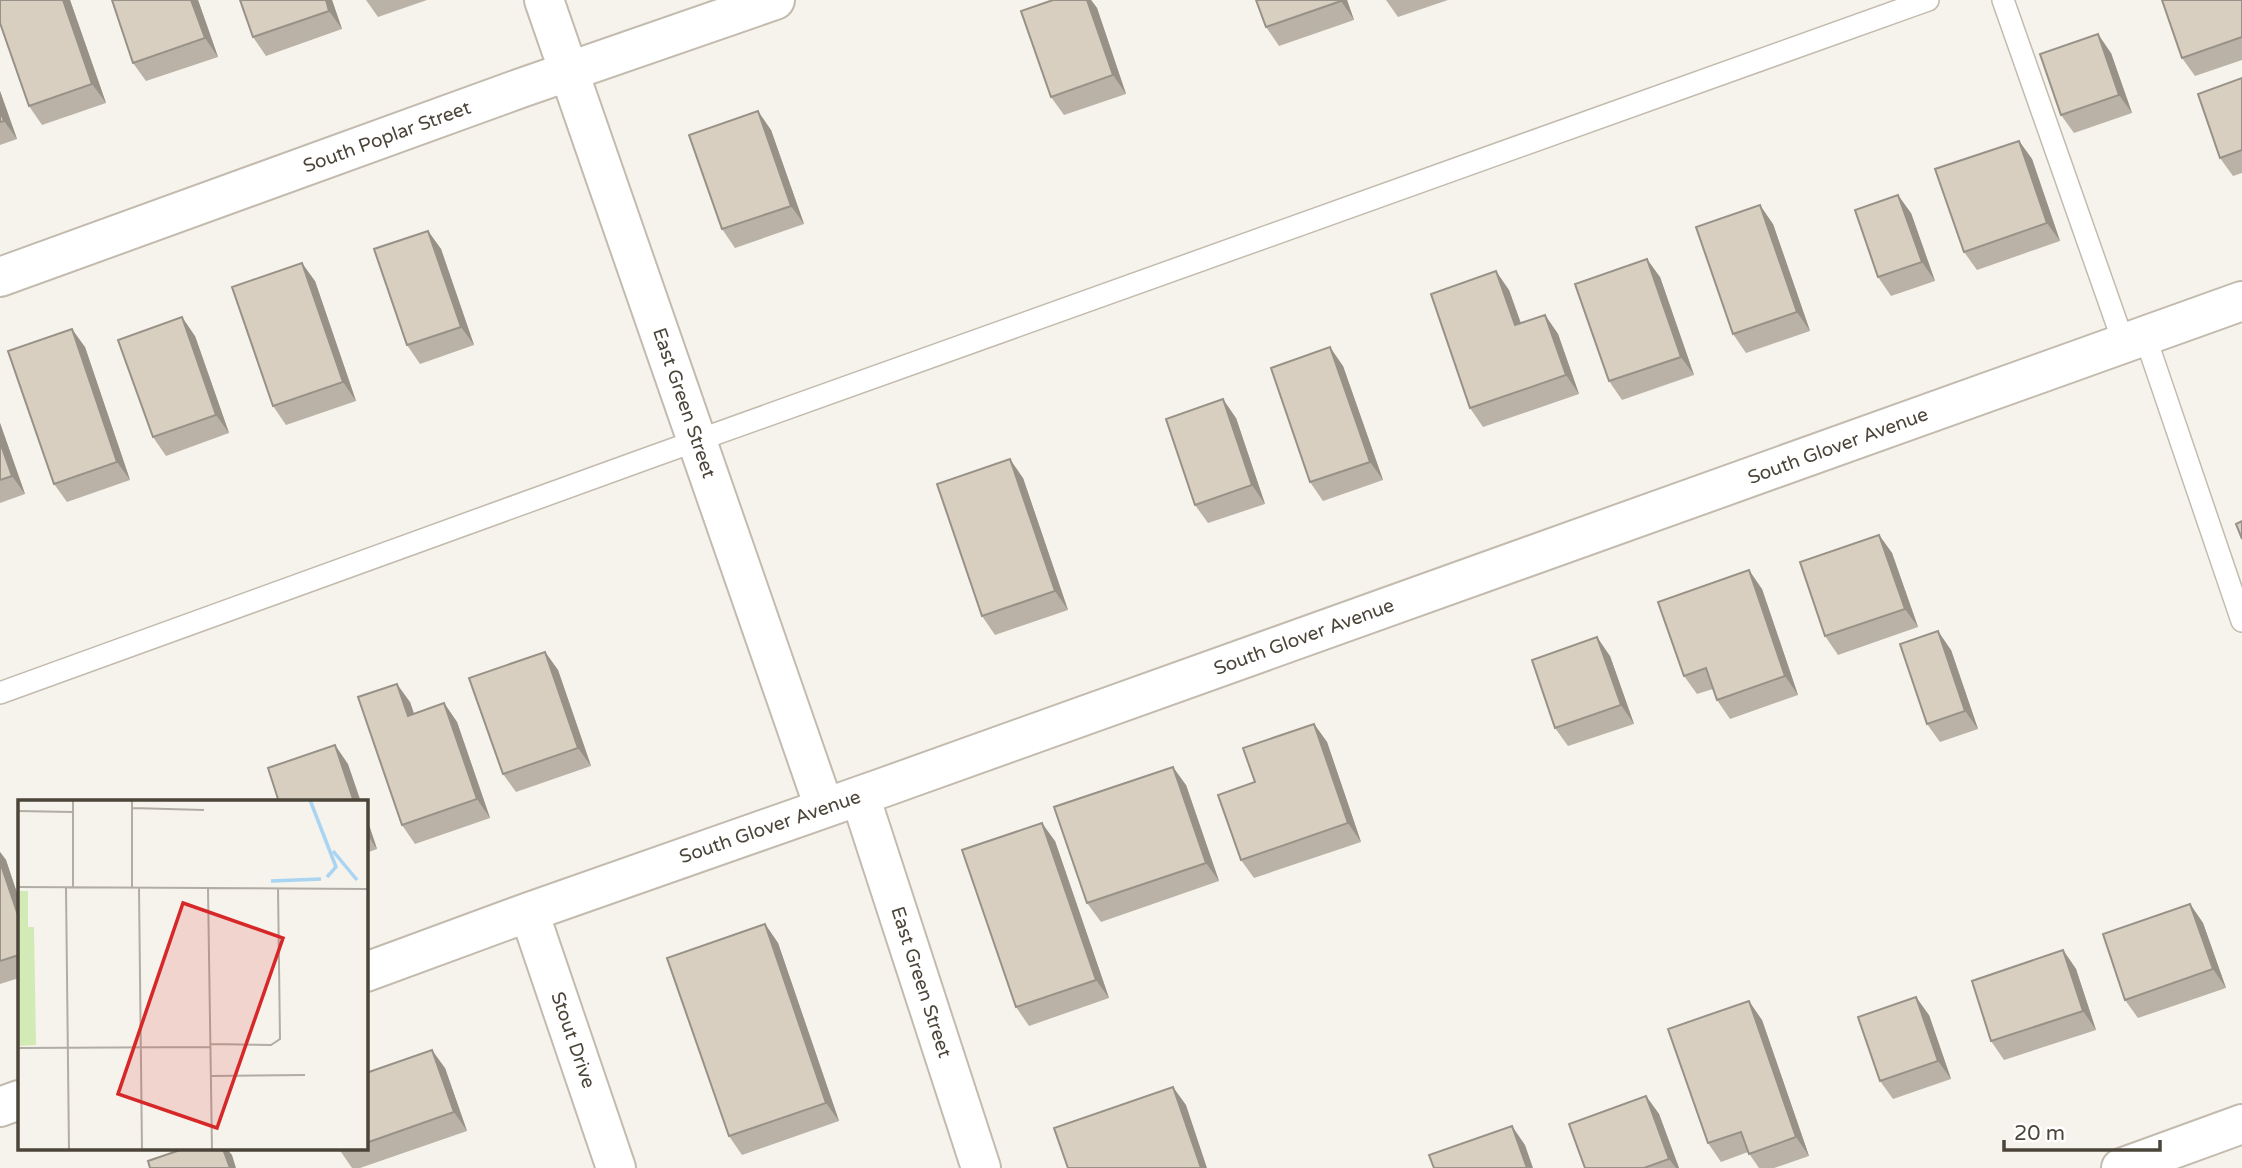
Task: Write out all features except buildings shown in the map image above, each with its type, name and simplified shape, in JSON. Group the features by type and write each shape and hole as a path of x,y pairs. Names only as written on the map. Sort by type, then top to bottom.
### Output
{"street":[{"name":"East Green Street","path":"544,0 698,441 842,802 981,1168"},
{"name":"South Poplar Street","path":"0,277 775,0"},
{"name":"South Glover Avenue","path":"368,971 2242,302"},
{"name":"Stout Drive","path":"529,912 616,1168"},
{"path":"0,1107 18,1100"},
{"path":"2121,1168 2242,1124"}],"lane":[{"path":"0,693 1928,0"},
{"path":"2003,0 2242,621"}]}
